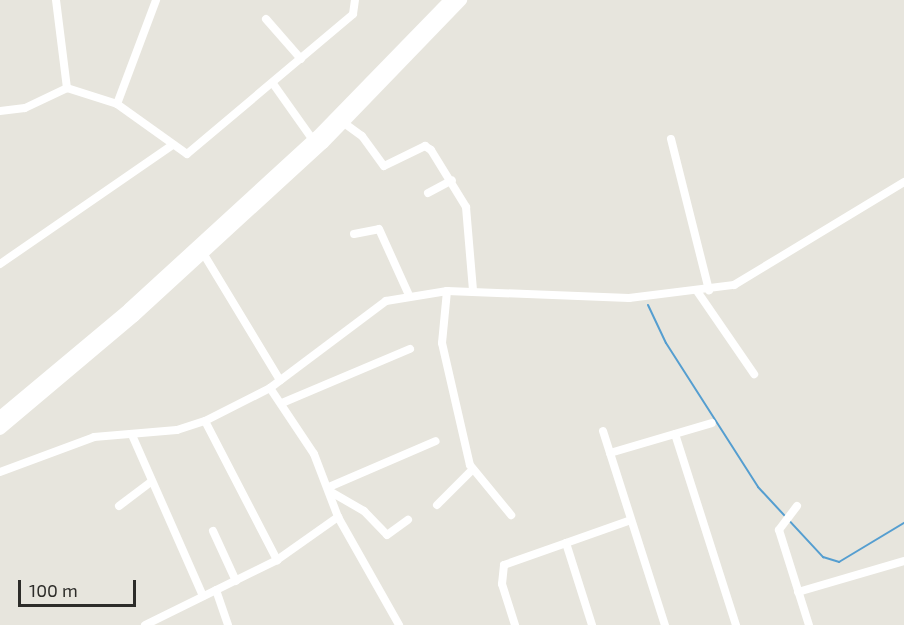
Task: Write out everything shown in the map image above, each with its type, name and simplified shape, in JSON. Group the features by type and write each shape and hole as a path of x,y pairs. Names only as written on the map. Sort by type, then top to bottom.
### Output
{"main road":[{"path":"0,417 129,309 313,140 450,0"},
{"path":"0,429 203,253 344,123 461,0"}],"street":[{"path":"56,0 67,88"},
{"path":"117,104 156,0"},
{"path":"0,111 25,108 67,88 117,104 171,146 192,153 274,85 301,58 353,14 355,0"},
{"path":"266,19 301,58"},
{"path":"274,85 313,140"},
{"path":"344,123 362,136 381,165 425,146 452,180 467,212 473,291"},
{"path":"671,139 709,290"},
{"path":"0,264 171,146"},
{"path":"428,193 452,180"},
{"path":"0,472 94,437 132,435 205,422 270,388 370,309 409,296 447,291 473,291 629,298 709,290 757,273 904,182"},
{"path":"354,234 379,229 409,296"},
{"path":"203,253 280,380"},
{"path":"447,291 442,343 472,470 511,515"},
{"path":"697,291 754,374"},
{"path":"282,403 411,350"},
{"path":"270,388 282,403 330,490 338,517 399,625"},
{"path":"205,422 277,560"},
{"path":"610,453 712,423"},
{"path":"603,431 665,625"},
{"path":"675,434 736,625"},
{"path":"132,435 203,596"},
{"path":"330,490 435,441"},
{"path":"437,506 472,470"},
{"path":"119,506 151,482"},
{"path":"330,490 368,513 387,535 408,520"},
{"path":"797,506 779,530 809,625"},
{"path":"145,625 277,560 338,517"},
{"path":"515,625 502,584 504,565 631,520"},
{"path":"213,531 236,581"},
{"path":"566,543 592,625"},
{"path":"798,592 904,561"},
{"path":"216,590 228,625"}],"waterway":[{"path":"648,305 666,343 758,487 823,557 839,562 904,523"}]}
